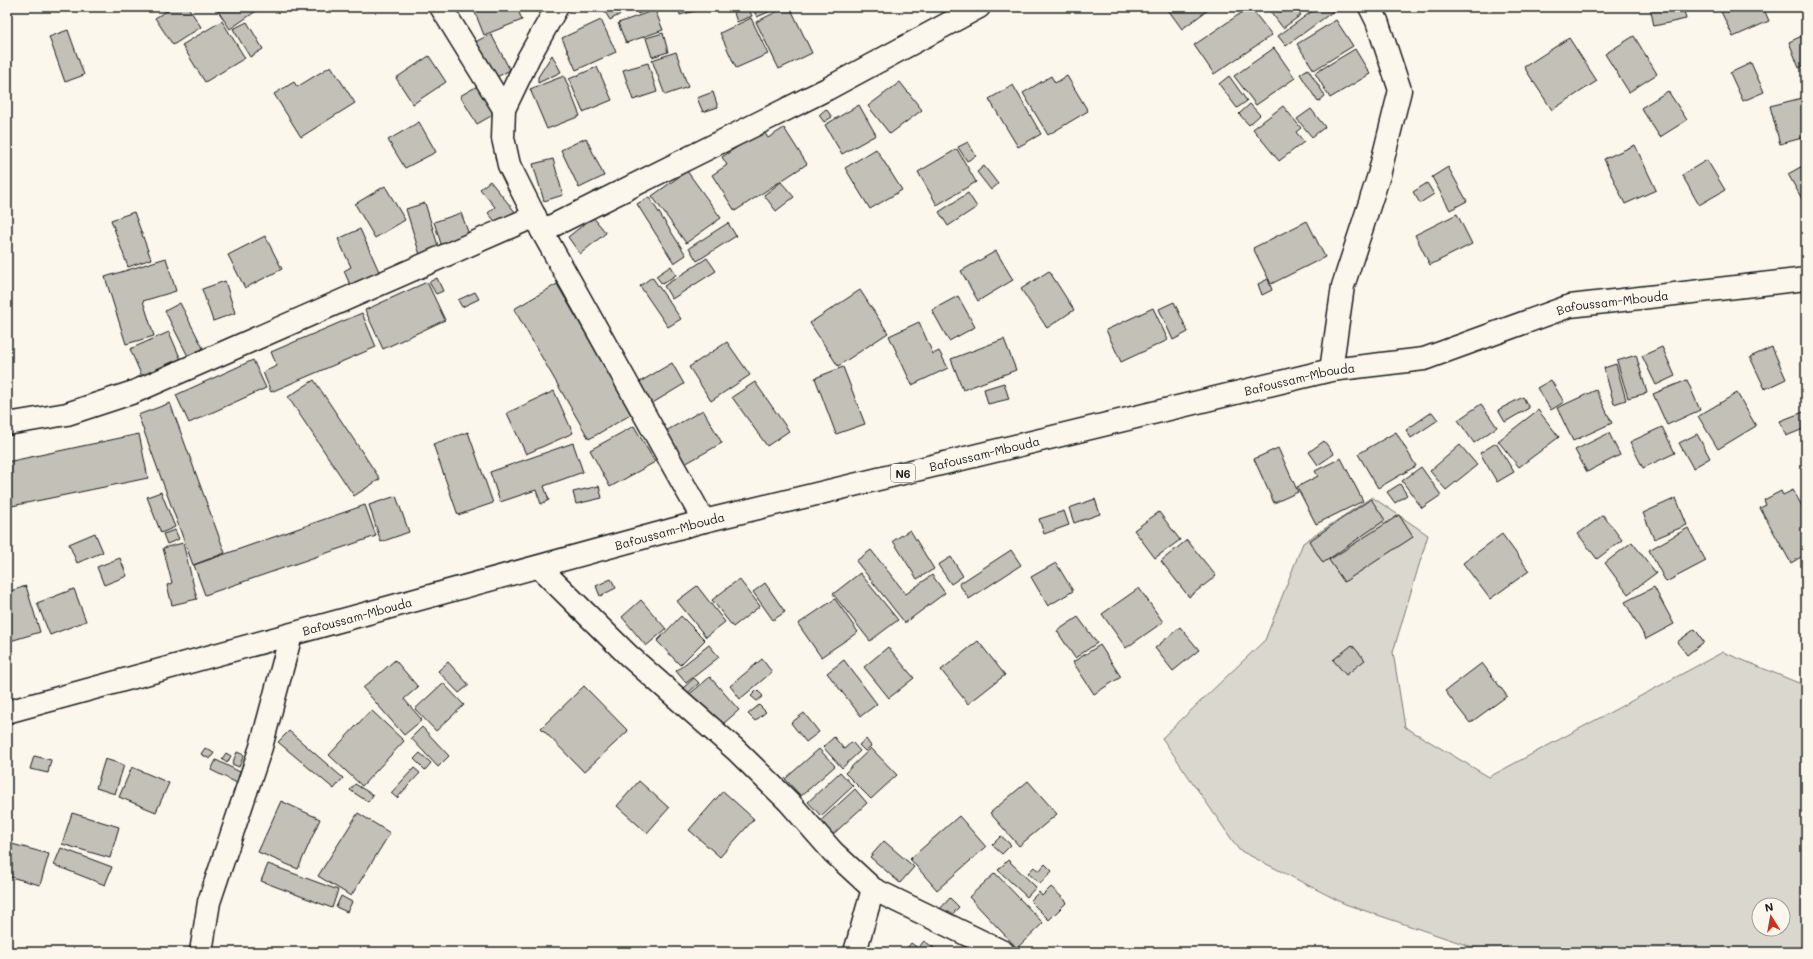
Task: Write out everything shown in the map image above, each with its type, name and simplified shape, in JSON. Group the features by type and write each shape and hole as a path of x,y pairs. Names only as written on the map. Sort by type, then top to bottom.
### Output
{"main road":[{"path":"441,7 504,109"},
{"path":"557,7 529,57 504,109 503,138 509,165 539,223 704,521"},
{"path":"7,424 67,414 134,392 539,223 827,89 979,7"},
{"path":"1331,370 1343,286 1380,175 1400,90 1377,21 1370,7"},
{"name":"Bafoussam-Mbouda","path":"7,712 704,521 1331,370 1424,359 1570,306 1806,279"},
{"path":"539,567 628,655 736,750 789,802 833,852 873,889 1003,952"},
{"path":"201,952 209,902 261,747 291,635"},
{"path":"855,952 873,889"}],"shaded area":[{"path":"1372,497 1428,535 1393,652 1405,727 1489,777 1723,652 1806,686 1806,952 1487,952 1345,904 1239,850 1162,738 1265,640 1303,543"}],"building":[{"path":"173,7 188,7 201,27 173,45 155,18"},
{"path":"223,7 262,7 230,29 218,11"},
{"path":"481,7 517,7 522,20 484,35 474,10"},
{"path":"602,7 633,7 610,20"},
{"path":"635,7 652,7 638,14"},
{"path":"678,7 709,7 680,15"},
{"path":"732,7 748,7 752,16 737,22"},
{"path":"752,7 780,7 757,17"},
{"path":"786,7 790,7 812,53 779,69 756,22"},
{"path":"1166,7 1212,7 1182,29"},
{"path":"1250,7 1272,35 1214,74 1194,45"},
{"path":"1267,7 1295,7 1301,15 1283,28"},
{"path":"1302,7 1312,7 1306,12"},
{"path":"1318,7 1339,7 1286,46 1278,36"},
{"path":"1650,7 1683,7 1686,19 1654,26"},
{"path":"1719,7 1763,7 1769,21 1733,37"},
{"path":"655,10 663,30 626,43 618,23"},
{"path":"751,18 768,54 736,68 720,33"},
{"path":"601,20 616,52 576,70 562,38"},
{"path":"1336,20 1353,46 1314,70 1297,44"},
{"path":"222,21 245,58 205,82 182,45"},
{"path":"247,22 263,49 250,57 233,29"},
{"path":"68,30 84,75 65,82 49,37"},
{"path":"663,33 668,52 652,57 646,38"},
{"path":"491,34 510,70 493,79 475,42"},
{"path":"1806,34 1806,65 1799,68 1789,42"},
{"path":"1634,36 1657,74 1629,92 1605,54"},
{"path":"1569,38 1597,81 1552,110 1524,67"},
{"path":"1274,48 1295,78 1256,105 1234,76"},
{"path":"1355,49 1370,74 1330,98 1315,73"},
{"path":"676,52 688,87 665,95 652,60"},
{"path":"552,55 561,72 538,83 538,77"},
{"path":"429,56 446,82 413,104 396,78"},
{"path":"648,63 657,92 633,100 623,70"},
{"path":"1751,63 1764,92 1743,101 1730,73"},
{"path":"331,66 355,103 301,137 274,94 294,82 297,87"},
{"path":"597,67 612,100 583,112 569,79"},
{"path":"1308,69 1325,96 1318,102 1300,74"},
{"path":"564,76 580,116 547,129 530,89"},
{"path":"1051,76 1055,83 1067,76 1088,111 1048,135 1023,93"},
{"path":"1229,76 1247,101 1237,108 1219,84"},
{"path":"900,82 922,110 890,134 868,106"},
{"path":"481,84 498,112 477,124 460,96"},
{"path":"1013,85 1041,134 1018,147 989,99"},
{"path":"1668,91 1687,120 1660,137 1641,108"},
{"path":"713,92 718,107 703,112 697,98"},
{"path":"1806,97 1806,137 1780,144 1770,106"},
{"path":"1250,104 1260,115 1249,125 1239,114"},
{"path":"859,105 876,135 842,154 825,125"},
{"path":"1283,106 1301,128 1296,132 1304,142 1279,161 1253,129"},
{"path":"826,109 832,117 824,122 819,115"},
{"path":"1311,109 1325,127 1312,137 1297,119"},
{"path":"419,122 436,152 405,168 388,140"},
{"path":"784,128 807,164 735,211 712,175 727,165 722,157 763,130 768,138"},
{"path":"586,138 604,176 579,188 561,150"},
{"path":"968,142 976,156 967,161 958,147"},
{"path":"1635,145 1656,190 1625,204 1604,159"},
{"path":"876,149 902,190 870,209 845,168"},
{"path":"957,149 976,182 937,205 918,172"},
{"path":"553,159 563,195 544,201 533,164"},
{"path":"1707,160 1725,190 1699,205 1682,175"},
{"path":"1806,164 1806,197 1802,199 1788,174"},
{"path":"984,166 998,184 991,190 977,172"},
{"path":"1448,167 1467,201 1450,210 1432,177"},
{"path":"687,171 721,218 686,243 652,196"},
{"path":"490,181 516,213 500,227 488,213 495,207 480,189"},
{"path":"781,182 794,197 776,211 764,195"},
{"path":"1427,183 1434,194 1420,203 1413,192"},
{"path":"385,186 405,220 375,238 355,204"},
{"path":"968,193 977,207 948,226 939,212"},
{"path":"649,197 686,255 674,263 637,204"},
{"path":"425,203 439,249 420,255 406,209"},
{"path":"134,212 151,259 128,267 111,220"},
{"path":"461,213 470,237 442,247 434,222"},
{"path":"1457,214 1472,244 1430,265 1415,235"},
{"path":"593,217 606,233 580,254 568,237"},
{"path":"1307,221 1325,257 1271,284 1253,248"},
{"path":"728,223 736,236 697,261 689,248"},
{"path":"360,229 381,276 352,289 344,271 351,267 338,239"},
{"path":"265,236 282,269 245,288 228,255"},
{"path":"996,251 1013,280 978,301 961,271"},
{"path":"166,258 176,291 143,301 154,336 126,344 105,277"},
{"path":"707,258 716,271 672,299 664,286"},
{"path":"671,266 676,275 662,284 656,276"},
{"path":"1049,271 1074,310 1047,328 1021,289"},
{"path":"652,277 681,319 668,327 640,286"},
{"path":"437,278 443,291 436,294 429,282"},
{"path":"1268,279 1272,290 1262,295 1258,284"},
{"path":"225,281 235,313 213,321 202,289"},
{"path":"427,282 445,320 383,349 365,310"},
{"path":"557,284 632,414 589,439 514,309"},
{"path":"860,290 888,333 838,366 810,323"},
{"path":"475,292 479,299 462,307 458,300"},
{"path":"958,296 975,327 949,341 932,310"},
{"path":"1174,302 1188,332 1173,340 1159,309"},
{"path":"180,303 207,356 192,364 165,311"},
{"path":"1153,308 1168,340 1121,362 1106,330"},
{"path":"362,313 376,347 271,392 263,372 277,366 271,352"},
{"path":"919,322 933,354 939,351 948,368 912,385 889,336"},
{"path":"169,332 189,378 150,395 130,349"},
{"path":"1004,339 1016,370 963,390 951,359"},
{"path":"727,342 750,375 711,401 689,367"},
{"path":"1662,347 1675,376 1656,385 1642,356"},
{"path":"1772,347 1786,379 1765,389 1750,357"},
{"path":"1636,355 1647,393 1628,398 1617,361"},
{"path":"253,360 266,388 189,423 176,395"},
{"path":"672,363 684,384 651,404 638,383"},
{"path":"1616,364 1626,400 1614,404 1604,368"},
{"path":"843,367 865,424 836,434 815,378"},
{"path":"314,380 380,479 354,496 288,397"},
{"path":"1551,380 1564,402 1551,410 1537,388"},
{"path":"1687,380 1700,410 1667,425 1653,394"},
{"path":"755,382 789,431 767,446 732,397"},
{"path":"1004,383 1009,399 988,404 984,389"},
{"path":"1596,390 1612,423 1573,441 1557,408"},
{"path":"554,391 573,433 526,454 507,413"},
{"path":"1737,393 1756,426 1718,449 1698,416"},
{"path":"1523,397 1529,408 1505,422 1498,410"},
{"path":"170,403 225,553 193,565 138,415"},
{"path":"1481,404 1497,427 1474,443 1458,420"},
{"path":"703,410 722,443 683,465 664,432"},
{"path":"1538,410 1559,437 1519,467 1498,441"},
{"path":"1806,411 1806,428 1786,436 1780,421"},
{"path":"1432,412 1438,420 1411,438 1406,430"},
{"path":"634,426 655,462 610,487 590,450"},
{"path":"1662,427 1675,453 1643,468 1630,442"},
{"path":"468,432 493,503 458,515 433,444"},
{"path":"1396,432 1416,466 1378,488 1358,454"},
{"path":"1609,433 1620,455 1587,472 1575,450"},
{"path":"139,434 148,478 7,507 7,462"},
{"path":"1697,434 1710,458 1693,468 1679,443"},
{"path":"1324,441 1334,454 1318,465 1309,452"},
{"path":"573,443 583,472 544,486 549,500 541,504 536,490 500,502 490,472"},
{"path":"1496,443 1514,472 1497,482 1480,453"},
{"path":"1460,445 1477,465 1446,490 1430,471"},
{"path":"1278,448 1298,492 1274,503 1254,459"},
{"path":"1341,458 1363,501 1316,524 1297,487 1318,476 1315,471"},
{"path":"1421,467 1441,495 1422,508 1402,481"},
{"path":"1400,484 1407,495 1395,503 1387,492"},
{"path":"599,486 602,498 576,504 573,492"},
{"path":"1793,490 1806,513 1806,554 1791,563 1760,508 1766,505 1764,500 1781,491 1783,495"},
{"path":"161,492 175,527 161,533 147,497"},
{"path":"396,496 409,532 381,542 369,505"},
{"path":"1676,498 1687,525 1654,539 1643,513"},
{"path":"1095,499 1100,514 1074,523 1069,508"},
{"path":"1371,499 1385,520 1323,563 1309,541"},
{"path":"365,505 376,536 205,595 194,565"},
{"path":"1064,511 1069,525 1044,534 1039,519"},
{"path":"1159,512 1180,540 1155,558 1134,530"},
{"path":"1399,515 1413,537 1344,582 1329,560"},
{"path":"1603,515 1622,540 1597,559 1578,534"},
{"path":"1688,528 1706,561 1666,582 1649,550"},
{"path":"175,530 179,539 167,544 163,534"},
{"path":"910,530 934,569 917,579 893,541"},
{"path":"95,533 103,552 77,563 69,544"},
{"path":"1502,534 1529,571 1490,599 1463,563"},
{"path":"1187,540 1216,576 1189,597 1161,561"},
{"path":"1632,542 1656,573 1628,594 1605,563"},
{"path":"183,543 197,599 172,605 167,585 172,583 163,548"},
{"path":"871,550 906,594 932,575 945,593 905,623 856,561"},
{"path":"1011,550 1021,565 969,599 959,584"},
{"path":"951,557 963,576 951,584 938,565"},
{"path":"120,558 127,576 104,585 97,567"},
{"path":"1056,563 1073,591 1048,606 1031,577"},
{"path":"860,573 898,620 870,641 833,594"},
{"path":"611,579 616,588 600,596 596,586"},
{"path":"739,579 760,606 733,627 712,600"},
{"path":"765,583 785,612 773,620 753,592"},
{"path":"26,586 40,632 7,642 7,592"},
{"path":"697,586 725,622 706,637 677,601"},
{"path":"1654,587 1674,624 1646,639 1625,602"},
{"path":"1139,588 1163,622 1126,648 1102,614"},
{"path":"74,589 86,621 50,635 37,603"},
{"path":"835,599 858,632 821,657 798,624"},
{"path":"641,600 666,629 646,646 622,617"},
{"path":"681,616 705,640 680,665 657,641"},
{"path":"1078,617 1097,643 1075,658 1057,631"},
{"path":"1180,627 1199,650 1173,671 1155,648"},
{"path":"1695,629 1704,642 1687,655 1677,642"},
{"path":"978,641 1005,675 968,704 941,670"},
{"path":"709,645 719,657 686,683 676,671"},
{"path":"1100,645 1121,677 1094,694 1073,662"},
{"path":"1352,645 1365,660 1346,675 1333,660"},
{"path":"888,647 914,678 889,698 864,667"},
{"path":"762,659 772,672 740,699 730,686"},
{"path":"395,660 418,687 404,699 422,720 404,735 363,688"},
{"path":"844,660 877,704 861,716 827,673"},
{"path":"448,662 469,685 459,693 438,671"},
{"path":"1482,663 1507,696 1470,723 1445,691"},
{"path":"710,677 739,710 716,730 686,697"},
{"path":"694,678 699,683 686,695 682,689"},
{"path":"443,683 464,705 436,731 415,709"},
{"path":"584,686 628,731 584,772 541,728"},
{"path":"757,690 763,696 757,701 751,696"},
{"path":"759,705 766,712 755,721 748,714"},
{"path":"371,710 404,741 362,786 329,755"},
{"path":"804,713 819,732 806,742 791,723"},
{"path":"422,727 449,756 438,767 411,738"},
{"path":"289,731 343,778 334,789 278,742"},
{"path":"834,737 844,749 852,742 860,751 842,768 823,747"},
{"path":"866,739 871,746 865,751 859,745"},
{"path":"205,748 214,753 210,759 201,754"},
{"path":"871,748 897,775 871,799 845,773"},
{"path":"819,749 835,766 801,796 785,779"},
{"path":"237,752 244,755 239,767 232,764"},
{"path":"226,753 231,756 227,763 222,759"},
{"path":"420,753 431,763 425,770 414,759"},
{"path":"34,756 51,760 48,773 30,769"},
{"path":"105,759 124,765 115,794 96,788"},
{"path":"216,760 244,774 239,784 211,770"},
{"path":"132,767 169,783 156,812 119,797"},
{"path":"414,768 420,773 397,798 391,793"},
{"path":"840,772 853,786 821,816 808,802"},
{"path":"639,781 669,808 647,833 617,806"},
{"path":"1028,781 1057,814 1019,846 990,813"},
{"path":"355,784 373,795 368,802 350,790"},
{"path":"855,789 867,803 828,839 816,825"},
{"path":"723,791 754,819 720,857 689,830"},
{"path":"281,801 320,819 298,869 258,852"},
{"path":"72,813 119,827 110,858 62,844"},
{"path":"358,813 390,833 351,896 318,876"},
{"path":"959,816 986,847 937,890 910,859"},
{"path":"1001,836 1011,845 1002,854 992,845"},
{"path":"884,841 914,867 900,883 870,857"},
{"path":"12,844 49,854 40,885 7,876 7,862"},
{"path":"61,848 112,867 105,885 54,865"},
{"path":"1008,860 1036,887 1027,897 998,870"},
{"path":"268,864 338,890 332,908 261,881"},
{"path":"1045,864 1052,871 1040,884 1028,873 1034,867 1039,871"},
{"path":"995,873 1043,923 1017,948 969,897"},
{"path":"1051,887 1067,902 1049,920 1030,901 1039,892 1042,896"},
{"path":"341,896 352,902 347,912 336,907"},
{"path":"950,898 959,907 947,920 938,911"},
{"path":"924,941 940,952 904,952 911,943 918,948"},
{"path":"260,948 272,952 259,952"}]}
